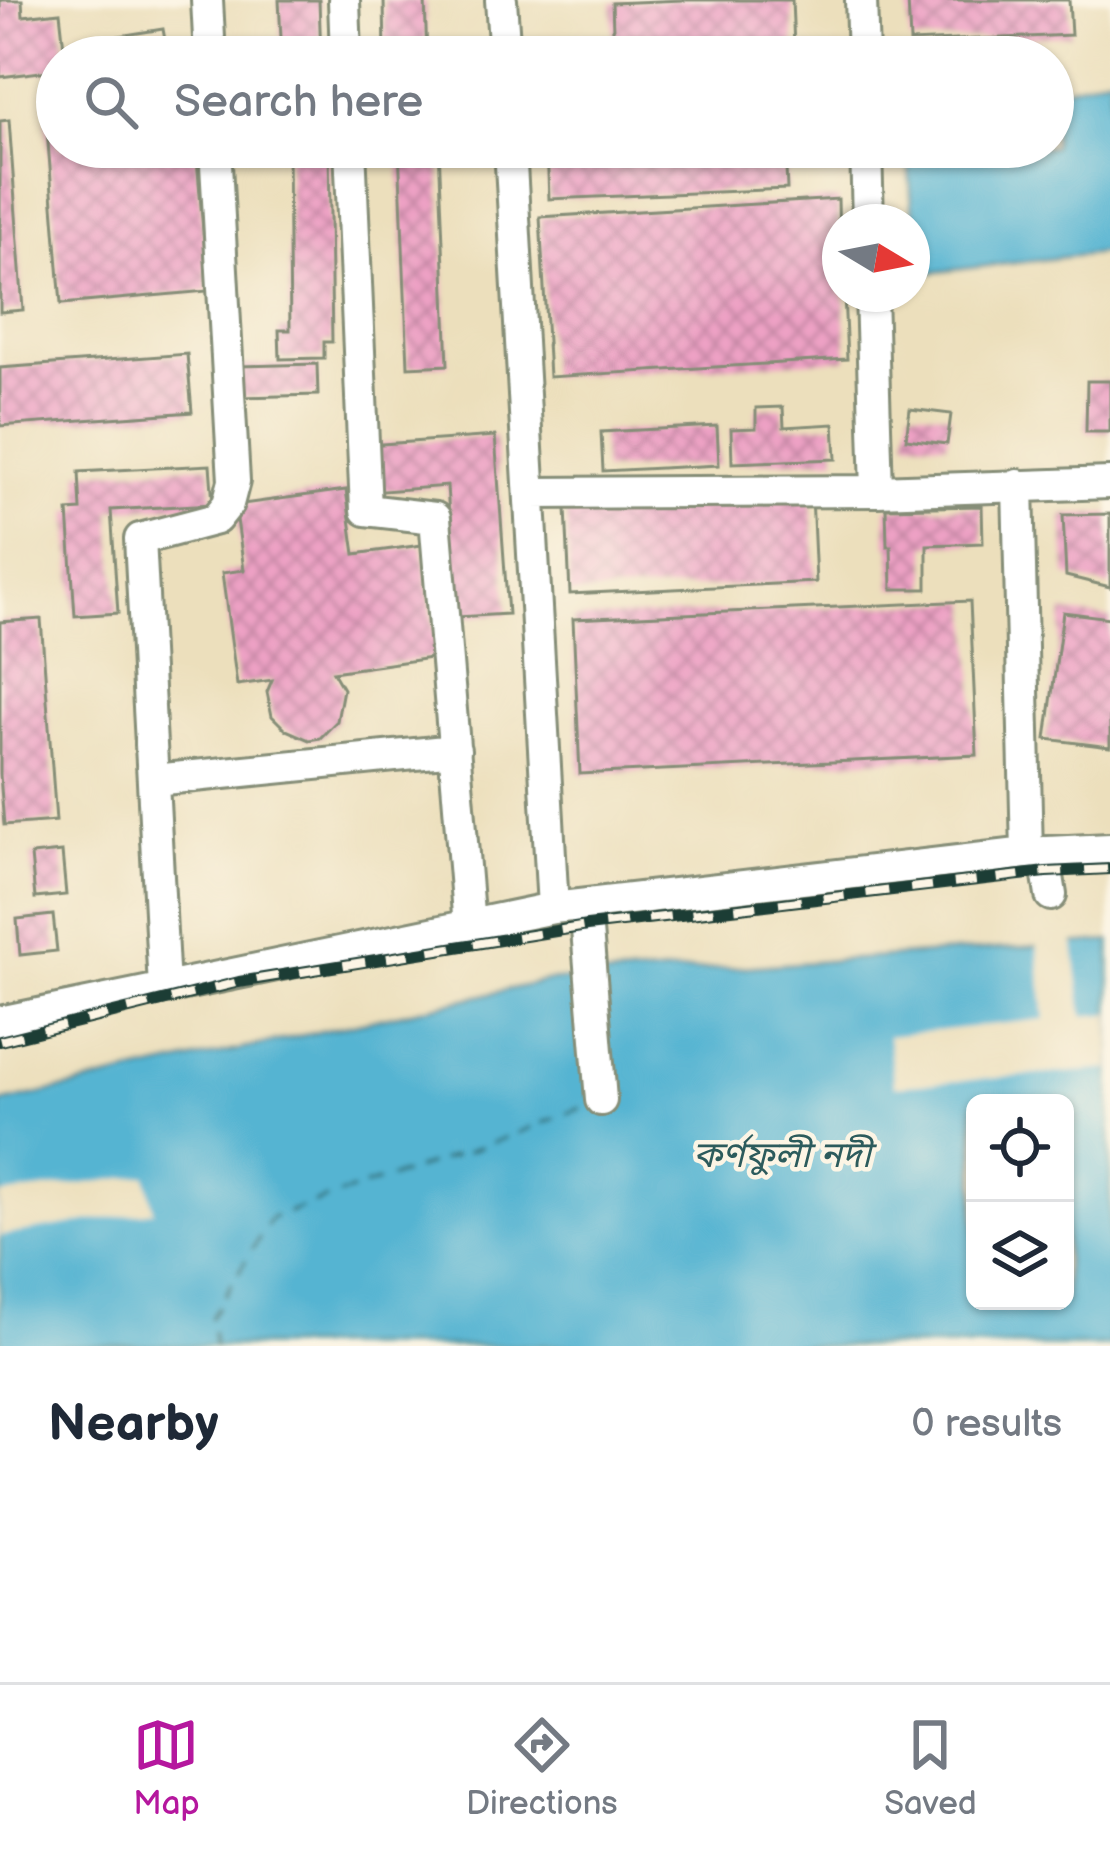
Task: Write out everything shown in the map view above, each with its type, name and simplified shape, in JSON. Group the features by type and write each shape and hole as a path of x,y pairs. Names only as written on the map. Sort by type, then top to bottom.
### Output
{"lane":[{"path":"207,0 209,36"},
{"path":"344,0 345,36"},
{"path":"501,0 504,36"},
{"path":"861,0 862,36"},
{"path":"164,988 140,539 216,519 228,504 234,481 216,168"},
{"path":"351,168 366,510 435,518 469,926"},
{"path":"511,168 553,908"},
{"path":"867,168 868,204"},
{"path":"872,312 878,491"},
{"path":"530,493 878,491 1110,483"},
{"path":"1018,485 1035,853 1051,895"},
{"path":"154,780 455,750"},
{"path":"0,1022 553,908 1035,853 1110,849"},
{"path":"585,905 602,1100"}],"water":[{"path":"1110,75 1110,252 930,273 930,204 912,204 909,168 1074,168 1074,85"},
{"name":"কর্ণফুলী নদী","path":"1110,941 1110,1346 0,1346 0,1103 546,981"}],"pier":[{"path":"1073,938 1083,1016 1110,1014 1110,1069 894,1086 888,1036 1045,1019 1037,941"},
{"path":"146,1175 154,1211 0,1236 0,1195"}],"building":[{"path":"0,0 22,0 23,16 60,12 63,36 36,36 36,73 0,77"},
{"path":"279,0 319,0 320,36 281,36"},
{"path":"384,0 425,0 426,36 385,36"},
{"path":"792,0 794,36 613,36 612,3"},
{"path":"908,0 1069,0 1071,35 910,36"},
{"path":"163,29 164,36 119,36"},
{"path":"9,120 23,310 0,312 0,121"},
{"path":"50,168 198,168 208,291 61,304"},
{"path":"288,168 329,168 332,342 324,342 324,358 280,359 279,330 290,330"},
{"path":"400,168 440,168 448,365 408,367"},
{"path":"548,168 786,168 787,189 549,199"},
{"path":"838,199 838,204 822,204 822,312 845,312 847,359 549,377 540,217"},
{"path":"187,354 192,412 0,426 0,368"},
{"path":"317,364 318,395 238,397 237,366"},
{"path":"1087,381 1110,381 1110,432 1086,432"},
{"path":"783,407 784,427 834,424 836,459 732,463 731,429 756,428 756,408"},
{"path":"910,409 951,414 947,444 906,439"},
{"path":"717,426 719,465 603,471 601,432"},
{"path":"495,436 508,614 456,617 447,486 371,492 368,445"},
{"path":"210,465 213,504 111,510 118,613 75,616 68,511 81,510 79,472"},
{"path":"346,490 355,554 422,545 438,657 333,672 343,689 337,721 320,738 309,740 286,730 272,716 267,692 272,680 237,685 222,573 244,570 235,505"},
{"path":"812,496 816,582 570,594 566,508"},
{"path":"982,506 983,543 927,545 927,589 892,589 886,508"},
{"path":"1110,514 1110,587 1066,576 1063,515"},
{"path":"970,601 977,755 580,774 573,619"},
{"path":"1063,612 1110,618 1110,747 1046,739"},
{"path":"41,619 56,821 4,825 0,622"},
{"path":"62,852 66,895 35,898 31,855"},
{"path":"53,915 57,951 20,955 17,919"}],"ferry route":[{"path":"214,1346 211,1318 271,1218 589,1105"}],"railway":[{"path":"0,1041 239,982 587,926 1046,872 1110,869"}]}
